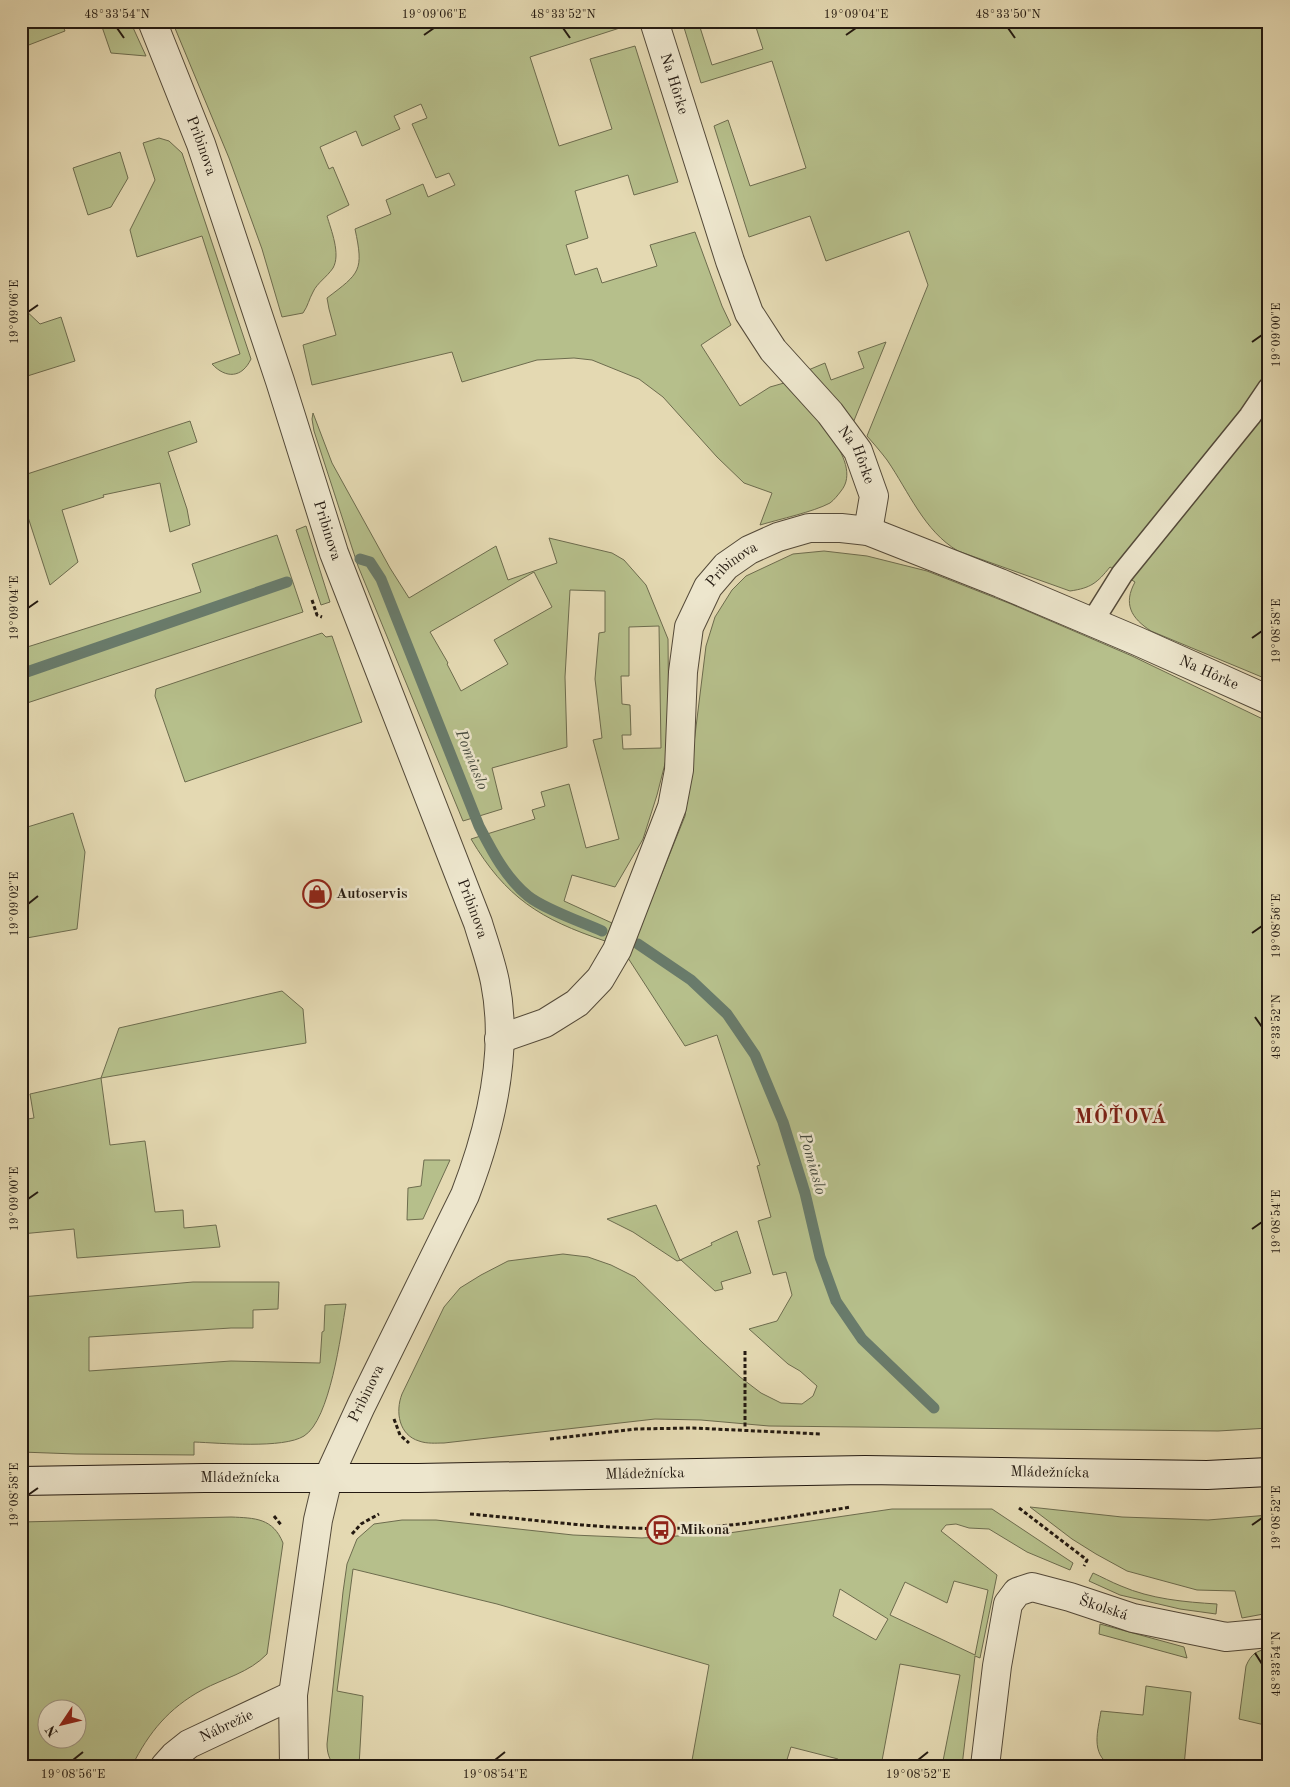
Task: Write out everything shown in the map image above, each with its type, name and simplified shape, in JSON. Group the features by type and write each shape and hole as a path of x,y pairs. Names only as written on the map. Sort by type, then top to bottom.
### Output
{"street":[{"name":"Pribinova","path":"152,21 201,144 280,381 334,553 478,924 495,983 499,1038 492,1100 482,1145 465,1195 365,1397 328,1478 318,1520 293,1695 294,1766"},
{"name":"Na Hôrke","path":"654,21 730,261 749,313 772,350 830,413 858,450 874,496 868,531 1000,583 1269,700"},
{"name":"Pribinova","path":"499,1038 545,1023 577,1003 600,979 617,950 672,807 679,770 683,672 689,627 708,587 726,566 749,550 778,537 809,528 841,528 868,531"},
{"name":"Mládežnícka","path":"21,1481 428,1478 865,1470 1207,1475 1269,1472"},
{"name":"Školská","path":"985,1766 997,1666 1008,1604 1017,1592 1032,1586 1070,1596 1133,1618 1226,1637 1269,1633"},
{"name":"Nábrežie","path":"165,1766 189,1744 293,1695"}],"lane":[{"path":"1092,622 1122,574 1250,416 1269,388"}],"path":[{"path":"311,597 317,615 326,618"},
{"path":"745,1350 746,1429"},
{"path":"543,1439 636,1429 750,1430"},
{"path":"461,1514 642,1528 682,1528 751,1522"},
{"path":"1025,1514 1086,1560 1084,1566"},
{"path":"274,1516 279,1517"}],"green space":[{"path":"21,21 61,21 65,31 21,48"},
{"path":"100,21 130,21 146,56 111,53"},
{"path":"172,21 539,21 542,28 562,21 628,21 629,25 530,57 559,146 612,129 590,59 635,46 678,182 634,195 628,175 575,191 588,238 566,245 575,275 597,268 602,283 657,266 650,245 695,232 722,306 731,325 701,345 740,406 770,387 784,383 817,419 839,449 845,465 847,479 841,491 830,503 823,506 760,525 772,493 744,483 717,457 663,397 639,379 592,360 574,358 537,360 462,382 452,352 312,385 303,345 336,335 327,298 347,283 357,270 359,254 355,229 391,214 386,200 423,184 428,197 455,185 449,173 436,178 412,124 427,118 421,104 394,116 400,129 362,146 356,131 320,147 329,169 333,167 349,205 327,216 336,249 333,268 315,289 303,313 282,317 262,249 229,158"},
{"path":"682,21 698,21 712,65 763,49 754,21 1269,21 1269,680 1151,631 1138,621 1131,610 1131,590 1135,582 1110,567 1093,584 1070,591 958,551 946,543 926,522 887,460 867,436 928,285 909,231 826,261 810,216 749,237 714,126 728,120 750,186 806,168 772,61 701,83"},
{"path":"159,138 169,141 182,153 251,359 243,370 238,373 228,374 217,369 212,364 240,354 202,236 137,257 130,230 155,180 143,143"},
{"path":"120,152 128,178 111,207 88,215 73,168"},
{"path":"21,306 40,324 61,317 75,361 21,378"},
{"path":"886,342 853,423 806,371 825,363 831,380 864,368 858,352"},
{"path":"313,413 332,463 390,568 409,598 496,546 508,580 557,563 549,538 612,553 624,560 646,585 668,639 669,748 657,795 643,839 615,887 572,875 564,901 612,923 605,941 582,933 543,915 527,904 498,877 471,839 535,819 532,810 545,806 541,792 569,784 586,848 619,839 593,740 602,738 595,679 599,633 605,632 605,591 570,590 565,677 567,747 492,768 502,809 463,821 358,566 314,431","holes":["534,572 552,607 494,640 508,664 461,691 448,663 430,632","659,626 661,748 623,749 622,735 631,735 630,705 622,704 621,676 629,676 629,627"]},
{"path":"190,421 197,442 168,452 187,509 190,525 170,532 160,483 103,495 104,497 62,510 78,562 50,585 27,514 21,516 21,476"},
{"path":"306,526 330,602 321,605 296,530"},
{"path":"277,535 303,612 21,705 21,649 201,592 192,564"},
{"path":"824,551 867,556 927,571 1011,604 1132,656 1269,722 1269,1428 1218,1431 769,1426 701,1420 655,1419 444,1443 428,1443 412,1438 403,1428 399,1415 402,1394 444,1307 460,1288 508,1261 563,1254 588,1257 611,1265 635,1277 703,1343 740,1377 761,1393 781,1403 802,1404 813,1396 817,1386 800,1371 788,1364 749,1329 777,1321 792,1295 786,1272 773,1275 758,1221 771,1217 757,1166 760,1165 717,1035 685,1046 628,958 685,816 706,646 715,617 732,590 746,576 793,554"},
{"path":"322,633 326,637 332,636 362,722 185,782 155,696 156,689"},
{"path":"73,813 85,852 77,929 21,939 21,829"},
{"path":"282,991 303,1009 306,1043 101,1078 119,1028"},
{"path":"101,1078 110,1145 145,1141 155,1212 183,1210 184,1228 216,1225 220,1247 77,1258 74,1229 21,1234 21,1120 34,1118 30,1094"},
{"path":"424,1160 450,1160 423,1219 407,1220 408,1188 421,1186"},
{"path":"656,1205 680,1260 737,1231 751,1273 721,1282 723,1289 715,1291 681,1260 677,1261 633,1232 607,1219"},
{"path":"193,1282 279,1282 278,1309 253,1310 253,1328 89,1337 89,1371 231,1361 320,1363 325,1305 346,1304 333,1375 327,1395 321,1413 313,1427 304,1436 282,1443 267,1444 194,1442 194,1455 21,1452 21,1297"},
{"path":"1030,1507 1122,1517 1208,1520 1269,1515 1269,1613 1242,1618 1235,1591 1197,1590 1127,1571 1072,1539"},
{"path":"892,1509 992,1509 1073,1563 1070,1570 1027,1552 989,1529 969,1528 956,1524 946,1525 941,1531 997,1575 980,1658 975,1656 962,1766 942,1766 960,1675 900,1664 881,1766 837,1766 838,1759 791,1747 785,1766 691,1766 709,1665 497,1604 353,1569 337,1691 363,1696 359,1766 335,1766 331,1761 327,1744 347,1564 357,1539 374,1524 402,1520 436,1520 573,1535 642,1538 729,1533","holes":["954,1581 988,1590 975,1655 890,1615 905,1582 947,1603","840,1589 888,1619 876,1640 833,1616"]},
{"path":"231,1517 255,1519 268,1524 274,1529 283,1543 267,1654 260,1661 236,1675 202,1690 170,1713 145,1742 132,1766 21,1766 21,1522"},
{"path":"1093,1573 1121,1586 1156,1597 1217,1604 1216,1614 1180,1609 1120,1595 1089,1581"},
{"path":"1100,1624 1184,1647 1187,1658 1099,1634"},
{"path":"1269,1649 1269,1726 1239,1719 1246,1666 1255,1653"},
{"path":"1146,1686 1191,1692 1184,1766 1111,1766 1100,1755 1097,1734 1101,1711 1143,1715"}],"waterway":[{"name":"Pomiaslo","path":"360,559 370,562 381,579 479,826 500,863 512,881 535,901 602,931"},
{"name":"Pomiaslo","path":"21,674 287,582"},
{"name":"Pomiaslo","path":"638,944 691,980 727,1014 755,1055 783,1122 805,1193 820,1257 836,1301 862,1339 934,1408"}],"place":[{"name":"Autoservis","path":"317,894"},
{"name":"Mikona","path":"661,1530"}],"district":[{"name":"MÔŤOVÁ","path":"1121,1118"}]}
